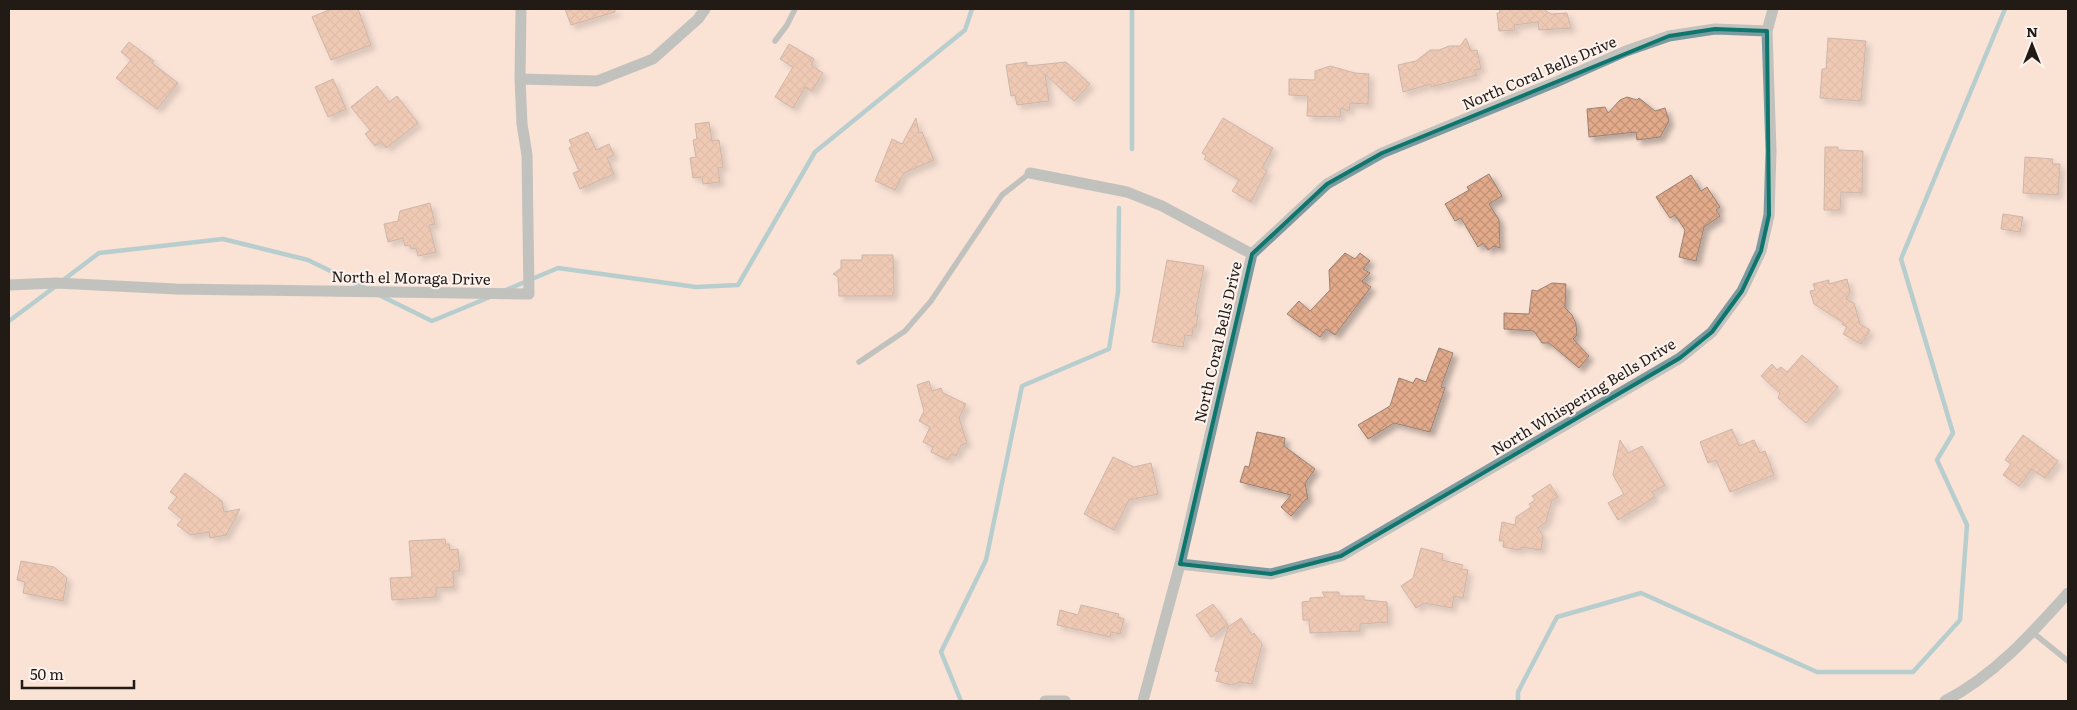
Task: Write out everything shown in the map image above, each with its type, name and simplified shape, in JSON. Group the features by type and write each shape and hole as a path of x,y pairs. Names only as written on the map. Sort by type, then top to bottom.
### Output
{"street":[{"name":"North el Moraga Drive","path":"9,284 56,283 176,289 529,294 527,156 522,124 520,79 521,9"},
{"path":"520,79 597,81 654,59 698,19 704,9"},
{"name":"North Whispering Bells Drive","path":"1180,564 1271,574 1341,556 1680,358 1712,332 1742,291 1761,251 1769,215 1771,151 1767,31 1773,9"},
{"name":"North Coral Bells Drive","path":"1143,701 1180,564 1252,254 1328,184 1382,153 1556,82 1626,51 1669,36 1715,29 1767,31"},
{"path":"1030,173 1126,192 1162,206 1252,254"},
{"path":"1945,701 1960,694 2009,657 2068,593"},
{"path":"1045,701 1064,701"}],"lane":[{"path":"775,41 787,25 795,9"},
{"path":"859,362 905,331 931,300 1002,195 1030,173"},
{"path":"2032,632 2068,661"}],"highlighted area":[{"path":"1715,29 1767,31 1769,215 1761,251 1742,291 1712,332 1680,358 1341,556 1271,574 1180,564 1252,254 1327,184 1382,153 1669,36"}],"building":[{"path":"331,9 358,9 371,45 331,60 312,17"},
{"path":"565,9 615,9 615,12 571,25"},
{"path":"1499,9 1543,9 1551,14 1567,13 1571,28 1539,30 1538,22 1514,25 1515,30 1499,31 1497,13 1500,13"},
{"path":"1466,38 1471,51 1477,50 1481,69 1474,70 1477,75 1431,87 1431,84 1403,92 1398,65 1416,61 1430,50 1460,46"},
{"path":"1828,38 1866,41 1861,101 1820,98 1822,69 1826,69"},
{"path":"129,42 178,83 157,109 116,78 131,60 121,52"},
{"path":"789,44 814,59 811,65 823,73 812,91 805,87 793,108 775,97 793,67 780,59"},
{"path":"1027,62 1027,66 1066,62 1090,84 1074,101 1045,74 1049,101 1017,105 1015,95 1011,96 1006,65"},
{"path":"1330,66 1355,73 1369,74 1368,104 1350,103 1349,111 1341,108 1340,117 1307,116 1308,96 1289,95 1289,79 1315,80 1315,71"},
{"path":"333,79 346,109 328,117 315,87"},
{"path":"377,86 389,102 397,96 418,123 386,148 381,142 375,146 365,134 370,130 351,107"},
{"path":"1627,97 1637,100 1639,98 1655,111 1665,108 1669,121 1660,137 1637,140 1636,132 1589,137 1587,109 1605,107 1608,113 1620,100"},
{"path":"916,118 919,133 922,132 934,160 904,173 895,190 875,181 892,139 902,144"},
{"path":"1223,118 1273,148 1262,168 1267,171 1251,202 1232,191 1239,180 1204,159 1206,156 1202,153"},
{"path":"709,122 712,141 719,140 723,167 718,168 720,182 703,184 702,177 693,178 690,158 696,157 693,140 697,139 695,124"},
{"path":"588,132 596,150 609,144 614,155 607,158 614,174 580,189 573,173 579,171 569,148 572,146 569,140"},
{"path":"1825,147 1838,147 1838,150 1863,151 1862,193 1841,192 1840,210 1824,210"},
{"path":"2025,157 2053,159 2052,164 2060,164 2058,195 2023,193"},
{"path":"1489,174 1502,196 1489,204 1499,220 1500,248 1494,246 1488,250 1483,243 1478,247 1461,218 1455,221 1445,204 1469,190 1467,187"},
{"path":"1691,175 1701,191 1707,187 1720,207 1716,210 1720,216 1704,227 1696,261 1679,257 1685,230 1675,215 1670,218 1656,197"},
{"path":"430,203 435,224 429,225 436,252 418,256 416,248 411,249 410,245 405,246 403,238 388,242 384,224 398,221 400,211"},
{"path":"2003,214 2023,217 2020,232 2001,229"},
{"path":"1345,253 1355,259 1360,253 1370,261 1363,269 1370,273 1362,281 1371,287 1335,335 1326,329 1320,337 1287,314 1299,301 1310,311 1330,290 1329,270"},
{"path":"862,255 893,255 894,291 892,296 839,296 838,277 833,274 841,268 841,260 862,260"},
{"path":"1167,260 1204,266 1195,315 1198,315 1196,327 1193,327 1192,336 1185,335 1183,347 1152,342"},
{"path":"1847,279 1850,292 1846,299 1854,303 1860,324 1870,330 1861,344 1843,334 1847,327 1842,324 1844,323 1814,304 1810,291 1815,290 1813,284 1829,280 1829,284"},
{"path":"1552,283 1566,284 1565,308 1572,315 1576,324 1577,335 1573,339 1589,356 1579,368 1549,343 1542,343 1534,331 1504,329 1504,313 1529,314 1532,290 1537,291"},
{"path":"1439,348 1453,353 1441,387 1445,388 1430,432 1394,423 1368,439 1358,425 1390,406 1399,378 1413,383 1416,378 1426,382"},
{"path":"1802,355 1838,387 1806,423 1778,398 1780,393 1761,376 1772,364 1777,370 1781,367 1787,372"},
{"path":"929,381 932,391 941,388 943,393 966,404 959,418 967,443 961,445 956,456 951,454 948,460 931,452 933,447 923,442 930,427 919,421 924,411 917,385"},
{"path":"1732,429 1739,446 1754,440 1760,453 1765,451 1774,475 1730,492 1716,460 1708,463 1700,442"},
{"path":"1257,432 1285,438 1284,446 1315,469 1305,483 1308,499 1291,516 1281,507 1291,495 1240,482 1245,466 1249,467"},
{"path":"2023,435 2058,461 2045,478 2032,469 2019,486 2003,475 2011,464 2005,460"},
{"path":"1620,440 1628,453 1642,446 1665,485 1652,492 1655,497 1618,520 1608,503 1624,494 1613,475"},
{"path":"1113,457 1134,467 1151,463 1158,494 1129,500 1114,530 1084,514"},
{"path":"185,473 222,501 224,512 240,509 226,535 210,538 209,532 191,535 177,525 182,519 168,508 177,497 170,492"},
{"path":"1550,484 1558,497 1552,500 1546,522 1538,528 1543,536 1541,550 1521,547 1520,550 1503,547 1504,541 1499,541 1502,522 1515,525 1516,517 1531,507 1529,504 1535,500 1532,496"},
{"path":"445,539 446,544 449,544 450,550 458,549 460,571 453,571 454,587 436,588 436,597 392,600 390,578 412,577 409,541"},
{"path":"1421,548 1443,554 1442,560 1463,565 1461,569 1468,570 1463,598 1454,596 1452,608 1424,603 1416,608 1401,586 1413,578"},
{"path":"21,561 54,567 67,578 63,601 23,593 25,582 17,580"},
{"path":"1322,592 1339,592 1339,596 1364,596 1364,600 1387,602 1388,622 1360,624 1360,631 1310,633 1309,620 1303,620 1302,602 1310,601 1310,598 1325,597"},
{"path":"1213,604 1228,625 1211,637 1196,615"},
{"path":"1081,605 1119,614 1118,617 1124,619 1120,634 1111,632 1110,637 1057,625 1060,610 1078,615"},
{"path":"1241,618 1252,635 1254,633 1262,644 1252,684 1240,682 1232,685 1216,681 1219,672 1215,671 1228,627"}],"waterway":[{"path":"506,290 558,268 696,287 738,285 815,152 965,30 972,9"},
{"path":"1132,9 1132,149"},
{"path":"1518,701 1518,692 1557,617 1641,593 1817,672 1913,672 1960,620 1967,525 1937,460 1953,433 1901,259 2005,9"},
{"path":"961,701 941,652 986,560 1022,386 1109,349 1118,292 1119,208"},
{"path":"62,281 99,253 223,239 308,260 365,288"},
{"path":"9,321 56,286"},
{"path":"379,295 432,321 490,297"}]}
